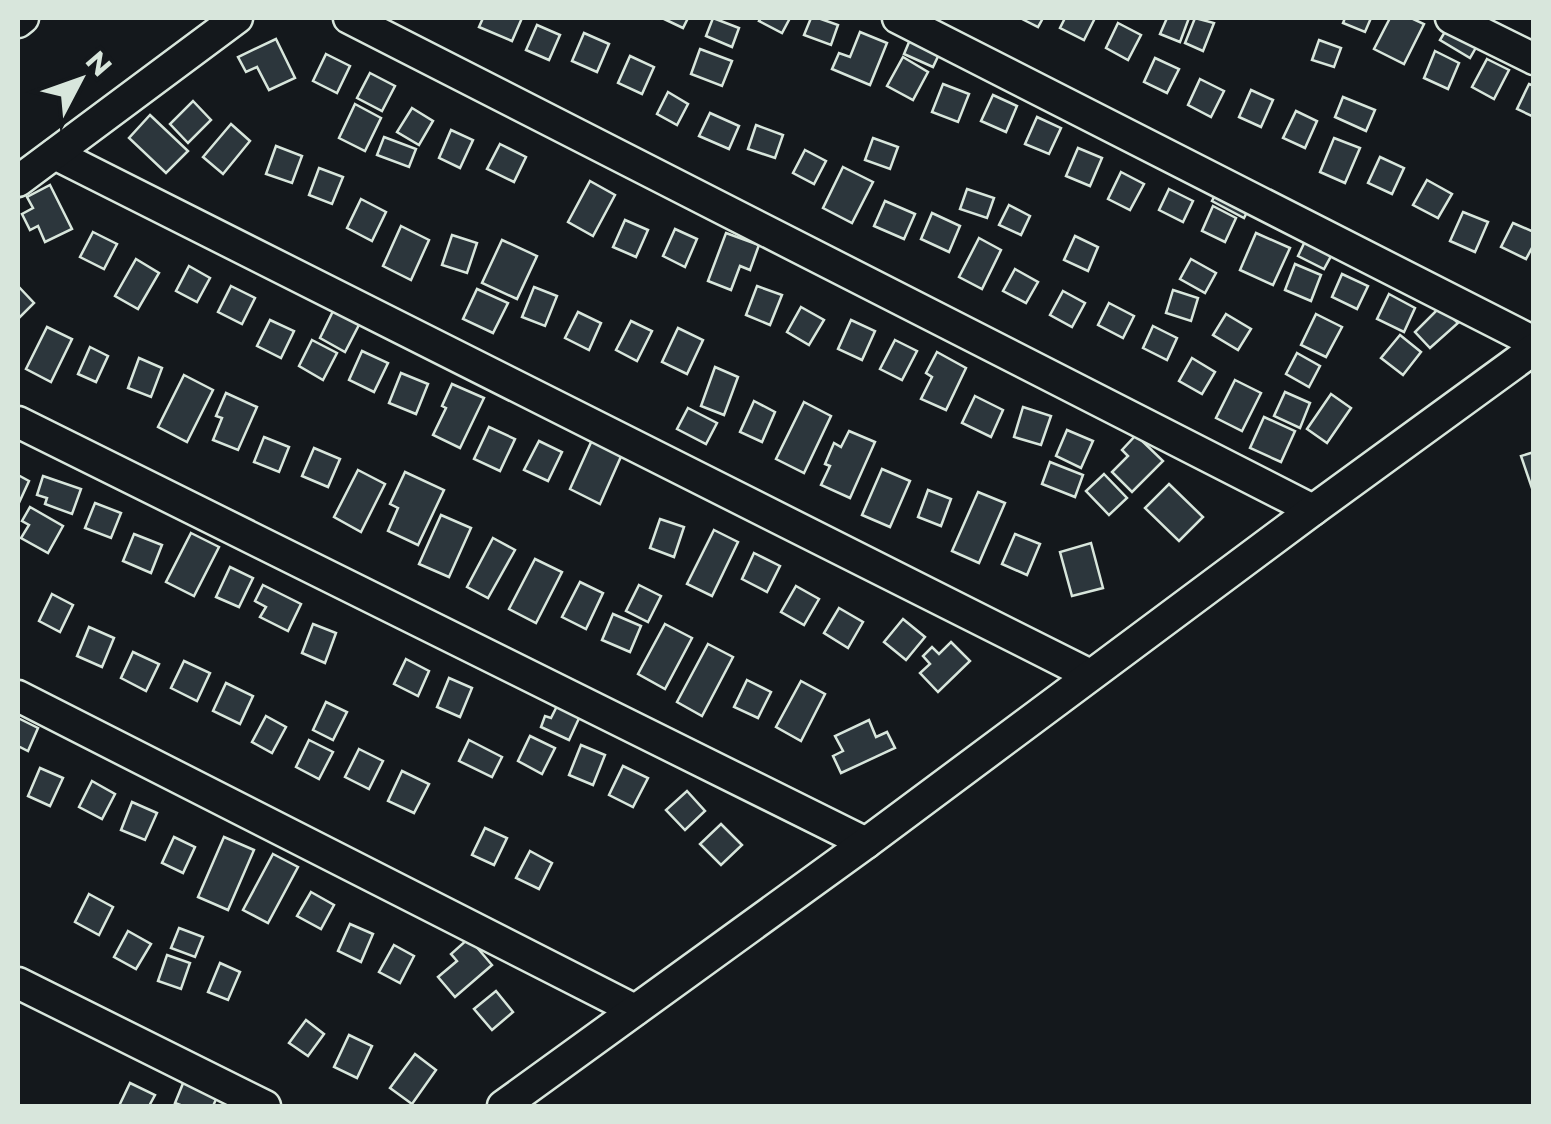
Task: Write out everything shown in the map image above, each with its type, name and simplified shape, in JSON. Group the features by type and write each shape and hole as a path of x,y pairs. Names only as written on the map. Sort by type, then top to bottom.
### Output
{"street":[{"path":"18,181 236,18"},
{"path":"349,18 1313,510"},
{"path":"503,1106 1534,346 898,18"},
{"path":"1451,18 1534,60"},
{"path":"55,154 1090,675"},
{"path":"18,422 866,842"},
{"path":"18,696 635,1010"},
{"path":"18,984 265,1106"}],"building":[{"path":"483,18 522,18 512,41 479,27"},
{"path":"662,18 688,18 683,28"},
{"path":"713,18 739,28 732,47 706,36"},
{"path":"790,18 782,33 759,21"},
{"path":"811,18 838,25 831,45 804,35"},
{"path":"1020,18 1043,18 1038,27"},
{"path":"1065,18 1095,18 1084,40 1060,28"},
{"path":"1167,18 1189,18 1180,42 1160,34"},
{"path":"1195,18 1214,23 1203,51 1185,43"},
{"path":"1345,18 1371,18 1365,32 1343,23"},
{"path":"1390,18 1411,18 1424,24 1404,64 1374,49"},
{"path":"1452,20 1482,37 1470,58 1440,40"},
{"path":"1118,23 1141,35 1128,60 1106,48"},
{"path":"537,25 560,35 549,60 526,50"},
{"path":"860,32 887,43 870,85 832,69 839,53 850,57"},
{"path":"584,33 609,44 597,72 572,61"},
{"path":"912,35 942,48 933,67 904,54"},
{"path":"276,39 295,78 269,90 257,67 246,72 238,57"},
{"path":"1319,40 1341,48 1334,67 1312,60"},
{"path":"700,49 732,61 722,86 691,74"},
{"path":"1435,51 1459,63 1448,89 1424,78"},
{"path":"326,54 350,66 337,93 313,81"},
{"path":"630,56 654,67 642,94 618,83"},
{"path":"903,57 928,72 913,100 887,86"},
{"path":"1155,58 1179,69 1167,93 1144,82"},
{"path":"1487,59 1509,70 1494,99 1472,87"},
{"path":"370,73 395,86 382,111 357,98"},
{"path":"1200,79 1224,91 1211,117 1188,105"},
{"path":"943,84 969,94 958,122 932,112"},
{"path":"1529,84 1534,86 1534,117 1517,109"},
{"path":"1251,90 1273,100 1261,127 1239,117"},
{"path":"668,92 688,104 677,125 657,114"},
{"path":"993,95 1017,106 1006,132 981,121"},
{"path":"1343,97 1375,110 1366,131 1335,117"},
{"path":"193,101 211,120 188,143 170,124"},
{"path":"355,104 381,118 365,151 339,138"},
{"path":"412,108 433,121 419,145 397,132"},
{"path":"1296,111 1317,121 1305,148 1283,138"},
{"path":"710,113 739,126 729,149 699,136"},
{"path":"150,115 188,151 166,173 129,138"},
{"path":"1037,117 1061,128 1049,154 1025,144"},
{"path":"231,124 250,141 223,174 203,157"},
{"path":"756,125 783,135 775,158 748,149"},
{"path":"451,130 473,140 460,168 439,158"},
{"path":"384,137 416,149 409,167 377,155"},
{"path":"873,138 898,147 890,169 865,160"},
{"path":"1334,138 1360,148 1345,183 1320,172"},
{"path":"500,144 526,157 514,182 487,169"},
{"path":"276,146 302,156 292,183 266,174"},
{"path":"1078,148 1102,158 1090,186 1066,176"},
{"path":"805,150 826,161 814,184 793,173"},
{"path":"1380,157 1404,168 1392,194 1368,183"},
{"path":"843,167 873,182 852,223 823,208"},
{"path":"319,168 343,177 332,204 309,195"},
{"path":"1121,172 1144,184 1130,210 1108,199"},
{"path":"1427,180 1452,194 1438,218 1413,205"},
{"path":"590,181 615,195 593,236 568,222"},
{"path":"1221,184 1253,200 1244,218 1212,201"},
{"path":"50,185 72,229 45,242 38,226 30,230 22,214 33,208 27,197"},
{"path":"967,189 994,198 987,218 960,209"},
{"path":"1169,189 1193,201 1183,222 1159,210"},
{"path":"361,199 386,212 372,241 347,228"},
{"path":"885,201 915,214 904,239 874,226"},
{"path":"1009,205 1030,216 1021,235 999,225"},
{"path":"1213,206 1236,218 1225,242 1202,231"},
{"path":"1463,212 1488,222 1475,252 1450,241"},
{"path":"932,213 960,226 949,252 921,239"},
{"path":"625,220 648,230 636,257 613,247"},
{"path":"1513,223 1534,232 1534,244 1526,259 1501,247"},
{"path":"401,226 429,240 411,280 383,266"},
{"path":"675,229 697,239 685,267 663,256"},
{"path":"93,232 117,244 104,269 80,257"},
{"path":"726,233 759,245 750,270 740,266 731,290 708,281"},
{"path":"1256,233 1290,248 1273,285 1240,270"},
{"path":"1309,233 1336,247 1324,269 1298,256"},
{"path":"452,235 477,243 467,273 442,265"},
{"path":"1075,236 1098,247 1088,271 1064,260"},
{"path":"979,238 1001,250 982,289 959,277"},
{"path":"502,240 537,256 517,299 482,283"},
{"path":"136,259 159,273 138,309 115,296"},
{"path":"1191,259 1216,273 1205,293 1180,279"},
{"path":"1295,264 1321,275 1311,301 1285,290"},
{"path":"189,266 210,278 197,302 176,291"},
{"path":"1015,269 1038,282 1026,303 1003,291"},
{"path":"1342,274 1368,286 1357,309 1332,297"},
{"path":"18,286 34,303 18,319"},
{"path":"231,286 255,298 242,324 218,312"},
{"path":"757,286 782,295 770,325 746,315"},
{"path":"534,287 557,296 545,326 522,317"},
{"path":"477,289 508,303 493,333 463,319"},
{"path":"1173,290 1198,298 1191,321 1166,313"},
{"path":"1063,291 1085,303 1072,327 1050,315"},
{"path":"1389,294 1415,308 1404,332 1377,319"},
{"path":"1109,303 1134,316 1123,338 1098,325"},
{"path":"1441,306 1458,323 1430,348 1415,332"},
{"path":"335,307 361,321 345,352 320,338"},
{"path":"801,307 824,320 809,345 787,332"},
{"path":"578,312 601,323 589,350 565,338"},
{"path":"1226,314 1251,329 1238,350 1213,335"},
{"path":"1316,314 1342,327 1326,357 1301,345"},
{"path":"270,320 294,331 281,358 257,346"},
{"path":"851,320 875,331 862,360 838,349"},
{"path":"631,321 652,331 637,361 616,350"},
{"path":"1153,326 1177,338 1167,360 1143,348"},
{"path":"47,327 72,339 51,382 26,369"},
{"path":"678,328 703,340 687,374 662,362"},
{"path":"1400,335 1421,352 1403,375 1381,358"},
{"path":"312,340 337,353 323,380 299,366"},
{"path":"895,340 917,351 902,380 880,369"},
{"path":"90,347 108,356 96,382 78,374"},
{"path":"362,351 388,363 374,392 349,380"},
{"path":"937,352 966,368 946,410 921,399 932,377 926,373"},
{"path":"1297,353 1320,366 1309,387 1286,374"},
{"path":"139,358 162,368 151,397 128,388"},
{"path":"1192,358 1215,372 1202,394 1179,381"},
{"path":"715,367 738,377 724,415 701,406"},
{"path":"401,373 428,384 416,414 389,403"},
{"path":"184,375 213,390 187,442 158,427"},
{"path":"1235,380 1261,393 1242,431 1216,418"},
{"path":"452,384 484,398 460,448 433,435"},
{"path":"1285,392 1310,403 1300,428 1274,416"},
{"path":"226,393 257,407 238,450 213,440 222,418 216,416"},
{"path":"1331,394 1351,408 1327,443 1307,429"},
{"path":"975,396 1003,410 991,437 962,423"},
{"path":"754,401 775,412 762,442 740,432"},
{"path":"804,402 831,416 804,473 776,459"},
{"path":"1023,407 1051,416 1041,445 1014,437"},
{"path":"688,408 717,423 706,444 677,429"},
{"path":"1264,417 1295,431 1281,462 1250,448"},
{"path":"489,427 515,439 500,471 474,459"},
{"path":"1067,430 1093,441 1081,468 1056,456"},
{"path":"849,431 875,442 850,498 821,485 834,443 841,447"},
{"path":"1136,435 1163,461 1132,492 1112,472 1128,456 1122,450"},
{"path":"264,437 289,447 279,472 254,462"},
{"path":"593,438 623,452 600,504 570,489"},
{"path":"539,441 562,452 548,481 524,470"},
{"path":"314,448 340,459 328,487 302,476"},
{"path":"1534,452 1534,494 1521,456"},
{"path":"1050,462 1083,475 1075,497 1042,484"},
{"path":"882,469 910,481 890,527 862,515"},
{"path":"358,470 385,484 361,532 334,517"},
{"path":"405,472 444,490 418,545 388,531 398,508 390,504"},
{"path":"1104,474 1127,498 1109,515 1086,491"},
{"path":"18,475 29,481 18,505"},
{"path":"43,476 81,489 72,514 45,504 47,498 37,495"},
{"path":"1169,484 1203,517 1179,541 1145,508"},
{"path":"928,490 951,499 941,526 918,517"},
{"path":"978,492 1005,503 979,563 952,551"},
{"path":"95,503 121,513 111,538 85,528"},
{"path":"30,507 63,526 48,553 21,538 29,525 22,521"},
{"path":"441,515 471,528 449,577 419,564"},
{"path":"660,519 684,527 674,557 650,548"},
{"path":"714,530 738,542 712,596 687,584"},
{"path":"191,533 219,547 194,596 166,582"},
{"path":"134,534 162,545 151,573 123,561"},
{"path":"1015,534 1040,544 1027,575 1002,564"},
{"path":"493,538 515,550 488,598 467,587"},
{"path":"1091,543 1103,588 1072,596 1060,552"},
{"path":"754,553 780,566 767,592 742,579"},
{"path":"535,559 562,572 536,623 509,609"},
{"path":"230,567 253,578 239,607 216,597"},
{"path":"580,582 603,593 586,629 562,617"},
{"path":"263,585 301,604 288,631 260,617 266,607 255,601"},
{"path":"639,585 661,596 648,622 626,611"},
{"path":"796,586 819,599 804,625 781,612"},
{"path":"52,594 73,605 60,632 39,621"},
{"path":"839,608 863,622 848,648 824,633"},
{"path":"613,614 641,626 630,652 602,640"},
{"path":"903,619 925,637 906,660 884,642"},
{"path":"313,624 336,633 325,663 302,653"},
{"path":"665,624 692,638 665,689 638,674"},
{"path":"89,627 114,638 102,667 77,656"},
{"path":"951,642 970,661 938,692 920,673 930,664 923,656 932,647 939,654"},
{"path":"708,644 733,657 702,716 677,702"},
{"path":"133,652 159,664 146,691 121,678"},
{"path":"406,659 429,671 418,696 394,684"},
{"path":"184,661 210,673 197,701 171,688"},
{"path":"449,678 472,688 460,717 437,707"},
{"path":"747,680 771,692 758,718 734,707"},
{"path":"801,681 825,694 801,741 776,727"},
{"path":"226,683 253,696 240,724 213,711"},
{"path":"326,702 347,712 333,740 313,730"},
{"path":"558,704 581,714 569,740 541,727 545,716 551,718"},
{"path":"266,716 286,727 272,753 252,742"},
{"path":"18,718 38,728 28,751 18,746"},
{"path":"869,720 876,737 887,732 895,748 841,773 833,756 843,751 835,736"},
{"path":"530,736 555,748 542,774 518,761"},
{"path":"309,740 333,752 319,779 296,767"},
{"path":"469,740 502,757 492,777 459,761"},
{"path":"581,745 605,755 593,785 569,775"},
{"path":"359,749 383,761 369,789 345,777"},
{"path":"623,766 648,778 633,807 609,795"},
{"path":"40,768 63,778 50,806 28,796"},
{"path":"402,771 429,784 414,813 388,801"},
{"path":"92,781 115,794 102,819 79,807"},
{"path":"687,791 705,811 685,830 666,810"},
{"path":"132,802 157,813 145,840 121,830"},
{"path":"721,824 742,845 721,865 700,844"},
{"path":"485,828 507,838 494,865 472,855"},
{"path":"174,837 195,847 183,873 162,863"},
{"path":"224,837 254,850 228,910 198,897"},
{"path":"530,851 552,863 539,889 516,878"},
{"path":"273,854 298,867 268,923 243,910"},
{"path":"311,892 334,905 321,929 297,916"},
{"path":"89,894 113,907 99,935 75,922"},
{"path":"350,924 373,934 361,962 338,951"},
{"path":"179,928 203,937 195,957 171,948"},
{"path":"128,931 151,944 136,969 114,957"},
{"path":"469,938 492,965 455,997 438,977 457,961 451,954"},
{"path":"394,945 414,956 400,983 379,972"},
{"path":"167,955 190,963 181,989 158,981"},
{"path":"220,963 240,972 228,1000 208,992"},
{"path":"496,991 513,1012 492,1030 474,1009"},
{"path":"306,1020 324,1034 308,1056 289,1043"},
{"path":"349,1035 372,1046 357,1078 334,1067"},
{"path":"415,1054 436,1070 412,1104 390,1088"},
{"path":"184,1081 218,1095 213,1106 175,1103"},
{"path":"130,1083 155,1095 149,1106 119,1106"}]}
